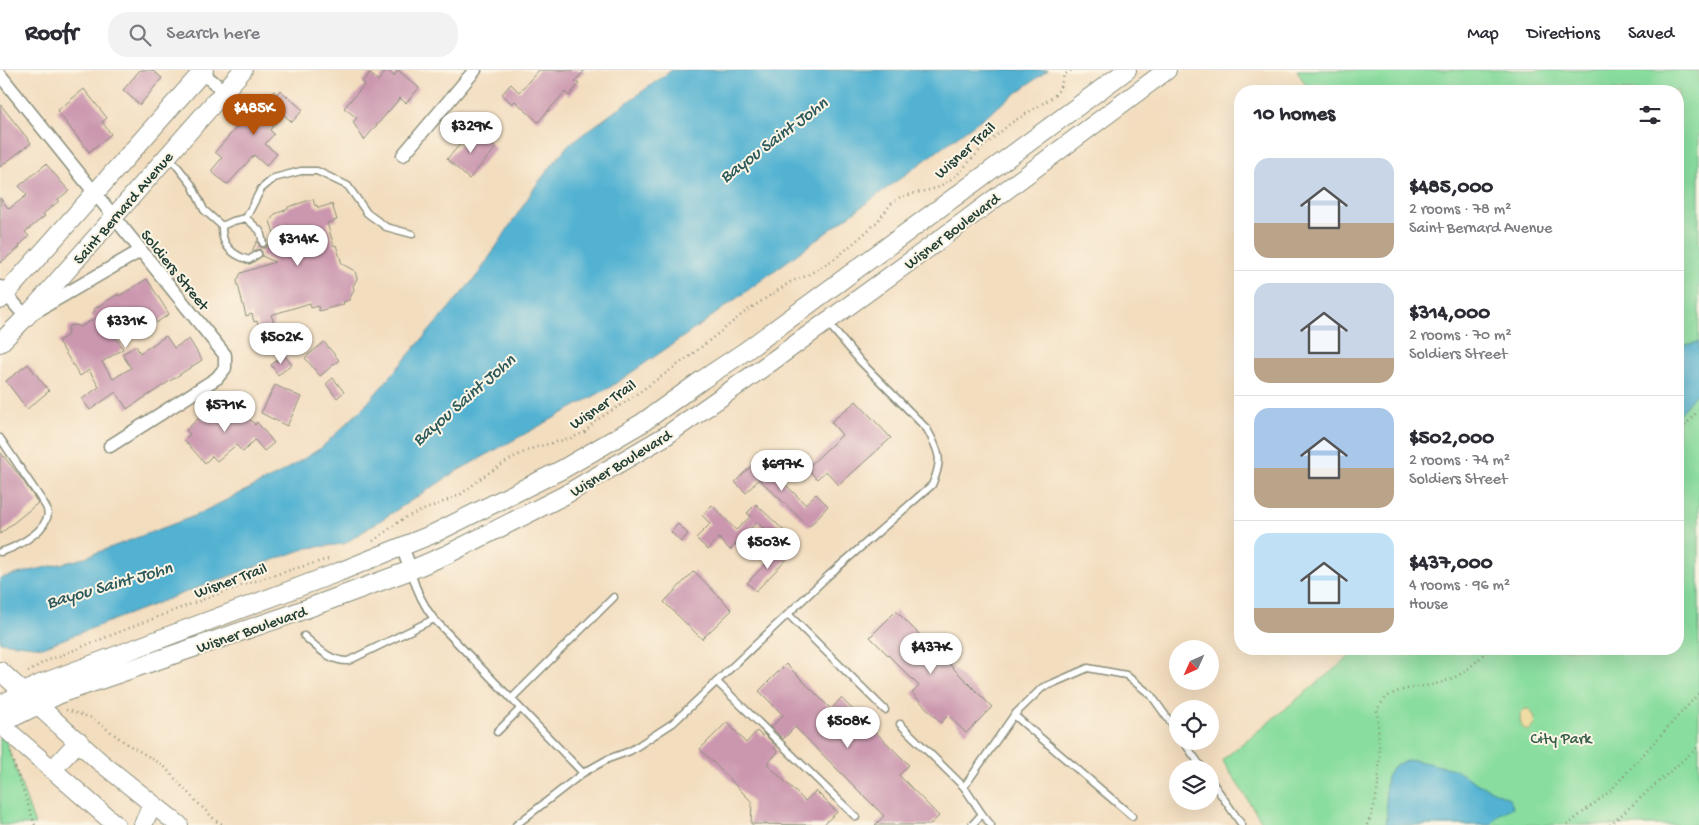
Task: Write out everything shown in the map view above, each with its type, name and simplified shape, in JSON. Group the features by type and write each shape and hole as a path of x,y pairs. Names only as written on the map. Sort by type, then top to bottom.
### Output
{"street":[{"name":"Saint Bernard Avenue","path":"0,343 26,317 243,70"},
{"path":"403,155 476,70"},
{"name":"Wisner Boulevard","path":"0,705 12,682 40,684 286,592 433,534 555,474 642,423 747,350 1127,70"},
{"name":"Wisner Boulevard","path":"0,724 62,693 292,614 410,570 448,554 562,496 667,435 827,322 1167,70"},
{"name":"Saint Bernard Avenue","path":"2,294 95,193 202,71"},
{"path":"202,71 224,91"},
{"name":"Soldiers Street","path":"0,75 225,355 225,368 217,378 110,446"},
{"path":"146,135 168,155"},
{"path":"2,294 26,317 140,251"},
{"path":"402,547 410,570"},
{"path":"286,592 292,614"},
{"path":"12,682 44,702 99,761 179,825"},
{"path":"0,724 116,825"},
{"path":"52,770 79,741"},
{"path":"143,825 152,804"}],"lane":[{"path":"168,155 192,185 204,210 222,226"},
{"path":"222,226 246,218 261,189 274,178 301,171 318,171 348,186 367,213 386,227 412,234"},
{"path":"246,218 260,231 263,242"},
{"path":"222,226 221,236 232,252 249,260 258,254"},
{"path":"516,825 583,773 608,759 630,751 673,724 829,575 932,485 939,468 937,450 927,429 861,362 827,322"},
{"path":"0,438 48,512 46,521 37,531 14,547 0,552"},
{"path":"410,570 416,591 434,619 583,773"},
{"path":"511,699 614,598"},
{"path":"788,614 885,710"},
{"path":"304,636 331,658 339,661 348,661 434,619"},
{"path":"964,787 1014,715 1042,688 1088,668 1126,675 1151,695 1169,720"},
{"path":"717,682 856,817"},
{"path":"497,732 520,709"},
{"path":"1014,715 1132,816"},
{"path":"900,724 964,787 991,825"},
{"path":"1219,792 1242,825"},
{"path":"972,825 982,814"}],"path":[{"name":"Wisner Trail","path":"370,543 404,518 460,495 484,476 514,457 533,448 571,438 585,432 595,421 696,352 745,312 792,281 806,276 836,258 871,228 891,204 900,197 937,188 956,176 983,147 1011,123 1053,97 1059,90 1064,75 1072,70"},
{"path":"1684,426 1699,410"},
{"name":"Wisner Trail","path":"12,682 44,662 89,644 295,567 335,557"},
{"path":"1367,825 1376,802 1378,777 1377,709 1389,695 1411,687 1437,684 1461,674 1483,655"},
{"path":"1567,825 1610,791 1699,693"},
{"path":"44,702 92,718 127,744 164,765 186,791 216,821 224,825"},
{"path":"1610,825 1699,746"},
{"path":"10,750 35,825"}],"green space":[{"name":"City Park","path":"1297,70 1699,70 1699,825 1264,825 1222,760 1352,655 1684,655 1684,85 1306,85"},
{"path":"0,724 35,825 0,825"}],"sand":[{"path":"1525,709 1529,709 1535,717 1534,725 1528,731 1522,727 1520,719 1521,713"}],"water":[{"name":"Bayou Saint John","path":"672,70 1048,70 699,326 609,388 457,471 344,544 307,548 43,647 0,642 0,578 77,560 192,517 279,474 321,448 364,407 479,273 537,184 568,145"},
{"path":"1699,342 1699,390 1684,408 1684,346"},
{"path":"1413,760 1454,769 1478,784 1509,798 1513,807 1498,815 1491,825 1386,825 1387,776 1397,764"}],"building":[{"path":"140,70 152,70 162,78 140,105 123,90"},
{"path":"387,70 394,76 398,70 419,88 406,103 400,98 364,140 353,122 357,118 344,108 365,84 362,82 370,73 378,81"},
{"path":"539,70 585,70 575,81 579,84 569,96 565,92 538,122 515,101 512,104 502,94 511,84 519,92"},
{"path":"84,89 107,118 102,122 111,134 89,152 57,111"},
{"path":"280,90 303,110 292,122 283,114 270,130 274,134 265,144 277,154 266,166 254,155 228,184 225,183 211,171 222,158 215,152 243,120 241,119 248,111 250,112 262,98 265,101 274,91 277,94"},
{"path":"0,104 31,143 0,167"},
{"path":"474,129 496,148 469,179 447,159"},
{"path":"46,164 69,191 43,214 45,216 25,232 29,236 20,247 0,263 0,198 9,209 27,195 19,186"},
{"path":"313,199 315,206 317,205 318,208 332,204 337,220 327,223 342,264 355,271 357,279 353,286 354,290 349,300 343,302 344,304 319,311 318,306 311,308 310,303 271,315 275,325 260,329 257,321 254,322 252,314 246,316 237,281 241,273 275,262 262,256 260,249 252,251 257,241 261,248 265,248 268,245 280,251 270,221 275,214 288,209 288,207"},
{"path":"147,279 169,314 156,323 149,312 114,335 123,349 102,362 113,379 131,368 122,354 136,346 140,353 166,336 174,348 189,339 202,360 127,409 116,392 90,410 82,399 99,387 89,370 80,376 58,341 67,336 69,326 75,325 80,327 94,319 91,314 95,311 94,309"},
{"path":"324,342 339,360 320,376 305,358"},
{"path":"284,355 292,365 278,375 271,365"},
{"path":"28,364 49,391 27,409 6,381"},
{"path":"333,378 344,392 337,398 326,384"},
{"path":"275,385 301,397 287,426 261,413"},
{"path":"230,398 255,425 257,422 274,443 264,451 255,440 243,452 236,445 217,461 212,456 205,463 184,440 190,434 186,430 201,416 206,421"},
{"path":"856,401 891,438 839,485 826,471 817,479 807,468 842,435 831,422"},
{"path":"0,452 22,479 38,503 0,534"},
{"path":"759,458 805,504 816,494 828,506 809,527 759,479 746,493 735,482"},
{"path":"756,504 798,544 789,553 757,522 730,550 719,538 708,550 696,538 710,524 702,515 712,505 736,530 751,516 747,513"},
{"path":"678,524 688,534 681,542 671,532"},
{"path":"780,549 788,558 756,591 747,583"},
{"path":"694,571 732,610 702,639 664,602"},
{"path":"896,611 992,707 966,733 948,715 941,723 912,693 919,686 870,637"},
{"path":"786,664 831,709 841,698 909,765 899,775 939,816 930,825 875,825 884,816 795,727 783,739 771,727 783,715 759,691"},
{"path":"727,722 746,743 757,731 762,736 764,734 776,746 774,748 778,752 767,764 805,801 816,791 837,812 823,825 751,824 752,802 700,749"}]}
